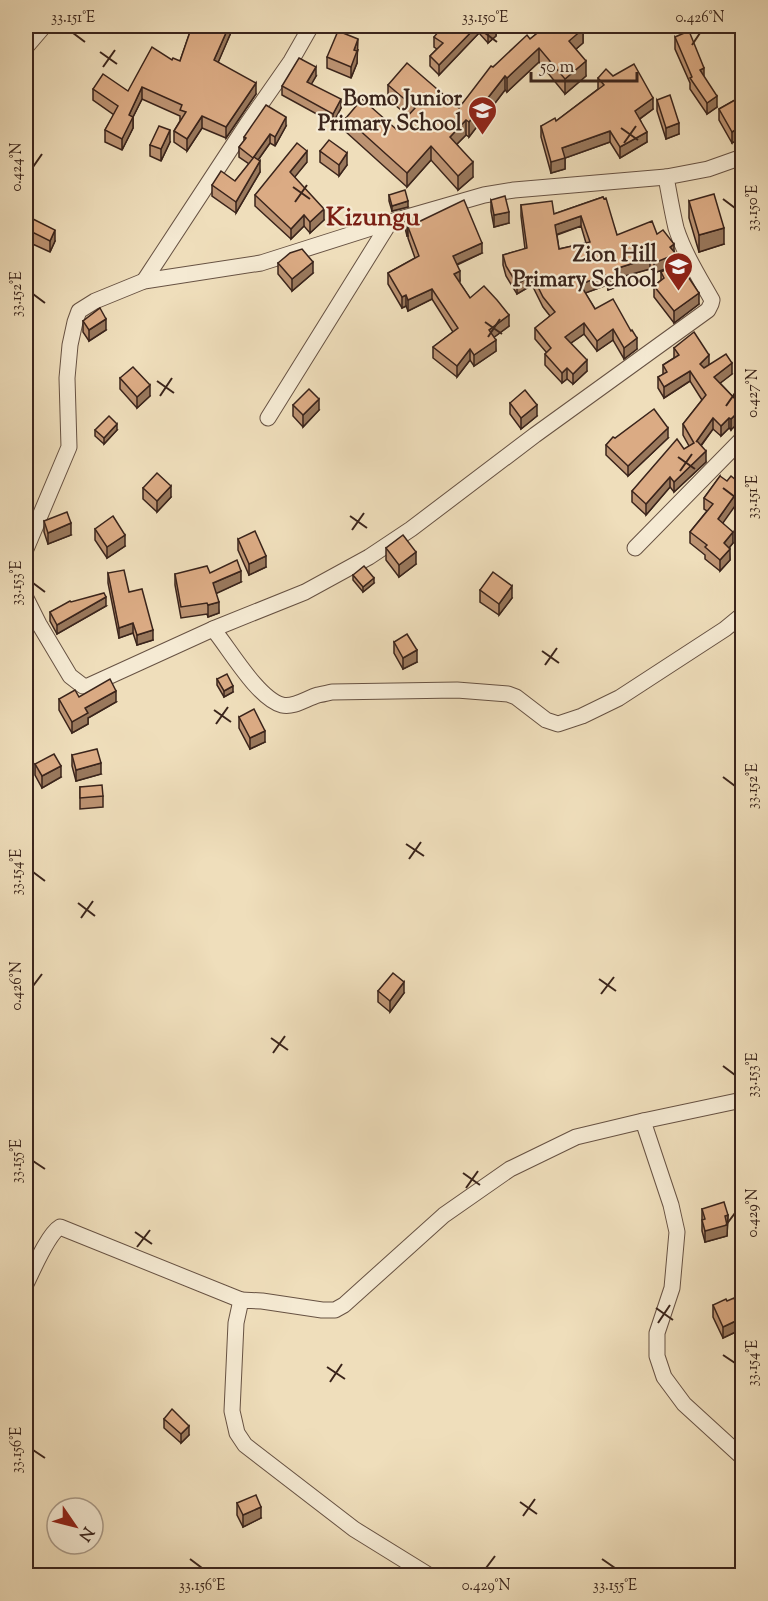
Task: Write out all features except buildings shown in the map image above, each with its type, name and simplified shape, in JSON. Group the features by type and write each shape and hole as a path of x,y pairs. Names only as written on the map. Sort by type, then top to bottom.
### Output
{"street":[{"path":"26,47 44,26"},
{"path":"144,281 291,61 311,26"},
{"path":"26,549 69,447 67,378 70,345 79,311 95,301 144,281 261,263 484,195 514,190 666,177 708,169 742,157"},
{"path":"26,598 70,676 83,686 88,686 213,629 305,592 369,557 411,529 535,435 708,310 712,300 694,269 679,235 666,177"},
{"path":"267,418 390,222"},
{"path":"635,548 742,439"},
{"path":"213,629 255,684 267,696 283,705 300,703 332,692 457,690 512,695 546,720 558,724 582,716 619,698 725,629 742,615"},
{"path":"26,1284 50,1238 60,1227 241,1300 335,1310 344,1305 444,1215 510,1169 576,1137 742,1101"},
{"path":"643,1121 678,1232 672,1288 657,1333 657,1356 664,1377 684,1404 742,1457"},
{"path":"241,1300 235,1332 232,1411 237,1433 245,1444 354,1529 430,1575"}],"place":[{"name":"Bomo Junior Primary School","path":"483,136"},
{"name":"Zion Hill Primary School","path":"678,292"}],"district":[{"name":"Kizungu","path":"373,216"}]}
